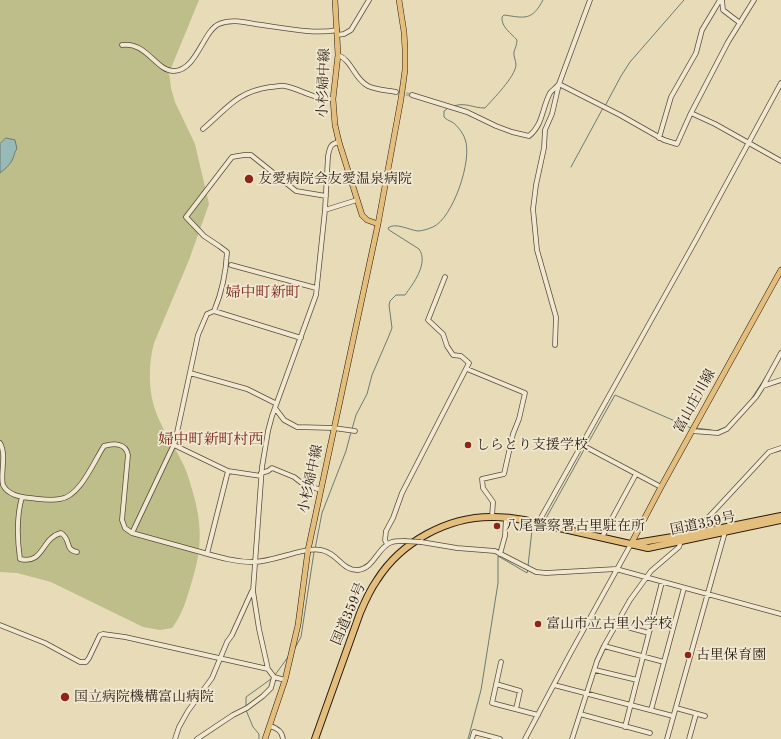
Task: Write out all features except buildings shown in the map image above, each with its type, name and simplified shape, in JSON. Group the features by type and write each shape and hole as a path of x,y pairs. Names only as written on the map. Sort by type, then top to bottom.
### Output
{"highway":[{"name":"国道359号","path":"631,544 698,533 781,516"},
{"name":"国道359号","path":"315,739 360,613 368,595 385,569 419,538 431,532 462,521 492,517 506,517 648,548 781,520"}],"main road":[{"name":"小杉婦中線","path":"335,0 338,55 333,99 335,125 362,214 367,220 378,224"},
{"name":"小杉婦中線","path":"265,739 285,680 298,625 308,550 378,224 401,99 405,70 404,32 399,0"},
{"name":"富山庄川線","path":"631,544 781,270"}],"street":[{"path":"122,45 130,44 135,46 148,54 165,68 174,71 180,70 193,59 210,32 220,23 236,22 337,32 344,34 350,30 369,0"},
{"path":"555,345 556,317 537,250 532,209 544,148 545,130 552,114 559,84 590,0"},
{"path":"659,138 671,97 696,53 702,30 721,0"},
{"path":"721,0 723,10 740,23"},
{"path":"559,84 620,115 659,138 677,144 691,114 754,0"},
{"path":"338,55 344,57 368,86 396,92"},
{"path":"538,523 697,238 781,83"},
{"path":"412,95 467,112 484,121 512,132 529,136 535,132 539,126 549,95 559,84"},
{"path":"203,129 227,106 245,94 262,88 284,86 323,99 333,99"},
{"path":"691,114 715,124 781,161"},
{"path":"285,680 274,677 268,669 259,629 253,591 261,474 268,431 275,408 316,295 330,147 332,144 339,142"},
{"path":"214,311 223,289 227,252 204,236 186,217 232,157 244,154 251,155 296,191 326,196"},
{"path":"325,210 357,200"},
{"path":"232,265 316,288"},
{"path":"387,544 385,540 386,531 393,518 402,493 469,363 461,356 453,355 447,346 443,334 428,320 445,277"},
{"path":"132,532 174,445 198,336 207,314 214,311 301,338"},
{"path":"692,431 718,433 727,429 756,397 781,353"},
{"path":"467,369 525,393 519,419 513,434 504,474 482,479 483,488 493,502 492,517"},
{"path":"190,373 247,389 275,403"},
{"path":"763,386 781,380"},
{"path":"275,408 284,420 297,427 334,428 355,431"},
{"path":"0,443 2,445 1,480 3,487 14,495 50,500 68,497 75,492 104,446 119,444 127,450 128,455 122,520 125,528 132,532 233,561 254,562 308,550 320,550 335,555 345,566 358,570 370,565 387,544 404,541 421,542 452,548 495,551 536,572 546,573 616,569 781,614"},
{"path":"174,445 228,471 261,474 272,468 294,477 303,484 321,490"},
{"path":"582,445 661,487"},
{"path":"698,533 704,522 769,452 781,448"},
{"path":"207,554 228,471"},
{"path":"602,537 636,474"},
{"path":"22,497 18,511 17,524 20,559 34,560 48,541 56,534 61,533 68,538 69,548 74,552 78,552"},
{"path":"500,554 505,536 506,517"},
{"path":"668,739 673,716 725,532"},
{"path":"572,739 594,670 604,646 616,624 630,600 651,571 679,547 681,541"},
{"path":"525,739 616,569 631,544"},
{"path":"625,727 662,582"},
{"path":"651,710 684,588"},
{"path":"175,739 179,727 188,711 212,678 220,658 253,591"},
{"path":"616,624 649,633"},
{"path":"0,626 46,643 80,662 86,662 100,635 103,634 268,669"},
{"path":"604,646 664,662"},
{"path":"501,662 492,703 538,715"},
{"path":"594,670 637,680"},
{"path":"197,739 233,715 247,708 263,696 270,688 274,677"},
{"path":"496,684 520,691 516,709"},
{"path":"554,685 673,716"},
{"path":"676,708 705,716"},
{"path":"580,714 650,734"},
{"path":"689,739 696,714"},
{"path":"270,726 277,728 283,734 283,739"},
{"path":"472,739 474,732 500,739"}],"green space":[{"path":"0,0 199,0 169,73 175,102 195,144 209,204 189,260 154,343 150,370 154,406 160,422 181,459 189,478 199,522 200,534 196,568 184,605 172,628 160,630 143,627 51,582 17,573 0,572"}],"water":[{"path":"6,138 15,140 17,149 11,162 0,173 0,144"}],"waterway":[{"path":"453,106 466,105 485,108 498,94 512,76 516,65 514,54 517,40 503,24 502,17 504,15 517,17 531,15 535,12 543,0"},
{"path":"605,106 630,62 684,0"},
{"path":"352,429 356,415 367,394 372,375 392,328 389,305 390,301 396,295 405,295 416,279 421,267 422,255 419,249 388,228 391,226 398,226 418,231 433,227 448,212 460,187 464,173 467,148 465,139 456,125 444,117 444,111 448,108"},
{"path":"571,167 603,108"},
{"path":"716,431 726,427 750,401 768,373"},
{"path":"587,445 615,395 691,428"},
{"path":"696,428 711,430"},
{"path":"315,549 322,513 346,451 351,432"},
{"path":"544,522 585,448"},
{"path":"528,566 532,530 538,530 541,526"},
{"path":"295,648 301,637 314,552"},
{"path":"468,739 481,690 498,583 498,556 527,573 528,569"},
{"path":"275,675 288,657"},
{"path":"246,707 246,697 271,679"},
{"path":"246,710 253,727 259,734 259,739"}],"tunnel":[{"path":"400,93 412,95"}],"place":[{"name":"友愛病院会友愛温泉病院","path":"249,179"},
{"name":"しらとり支援学校","path":"468,445"},
{"name":"八尾警察署古里駐在所","path":"497,526"},
{"name":"富山市立古里小学校","path":"538,624"},
{"name":"古里保育園","path":"688,655"},
{"name":"国立病院機構富山病院","path":"65,697"}],"district":[{"name":"婦中町新町","path":"263,293"},
{"name":"婦中町新町村西","path":"211,440"}]}
